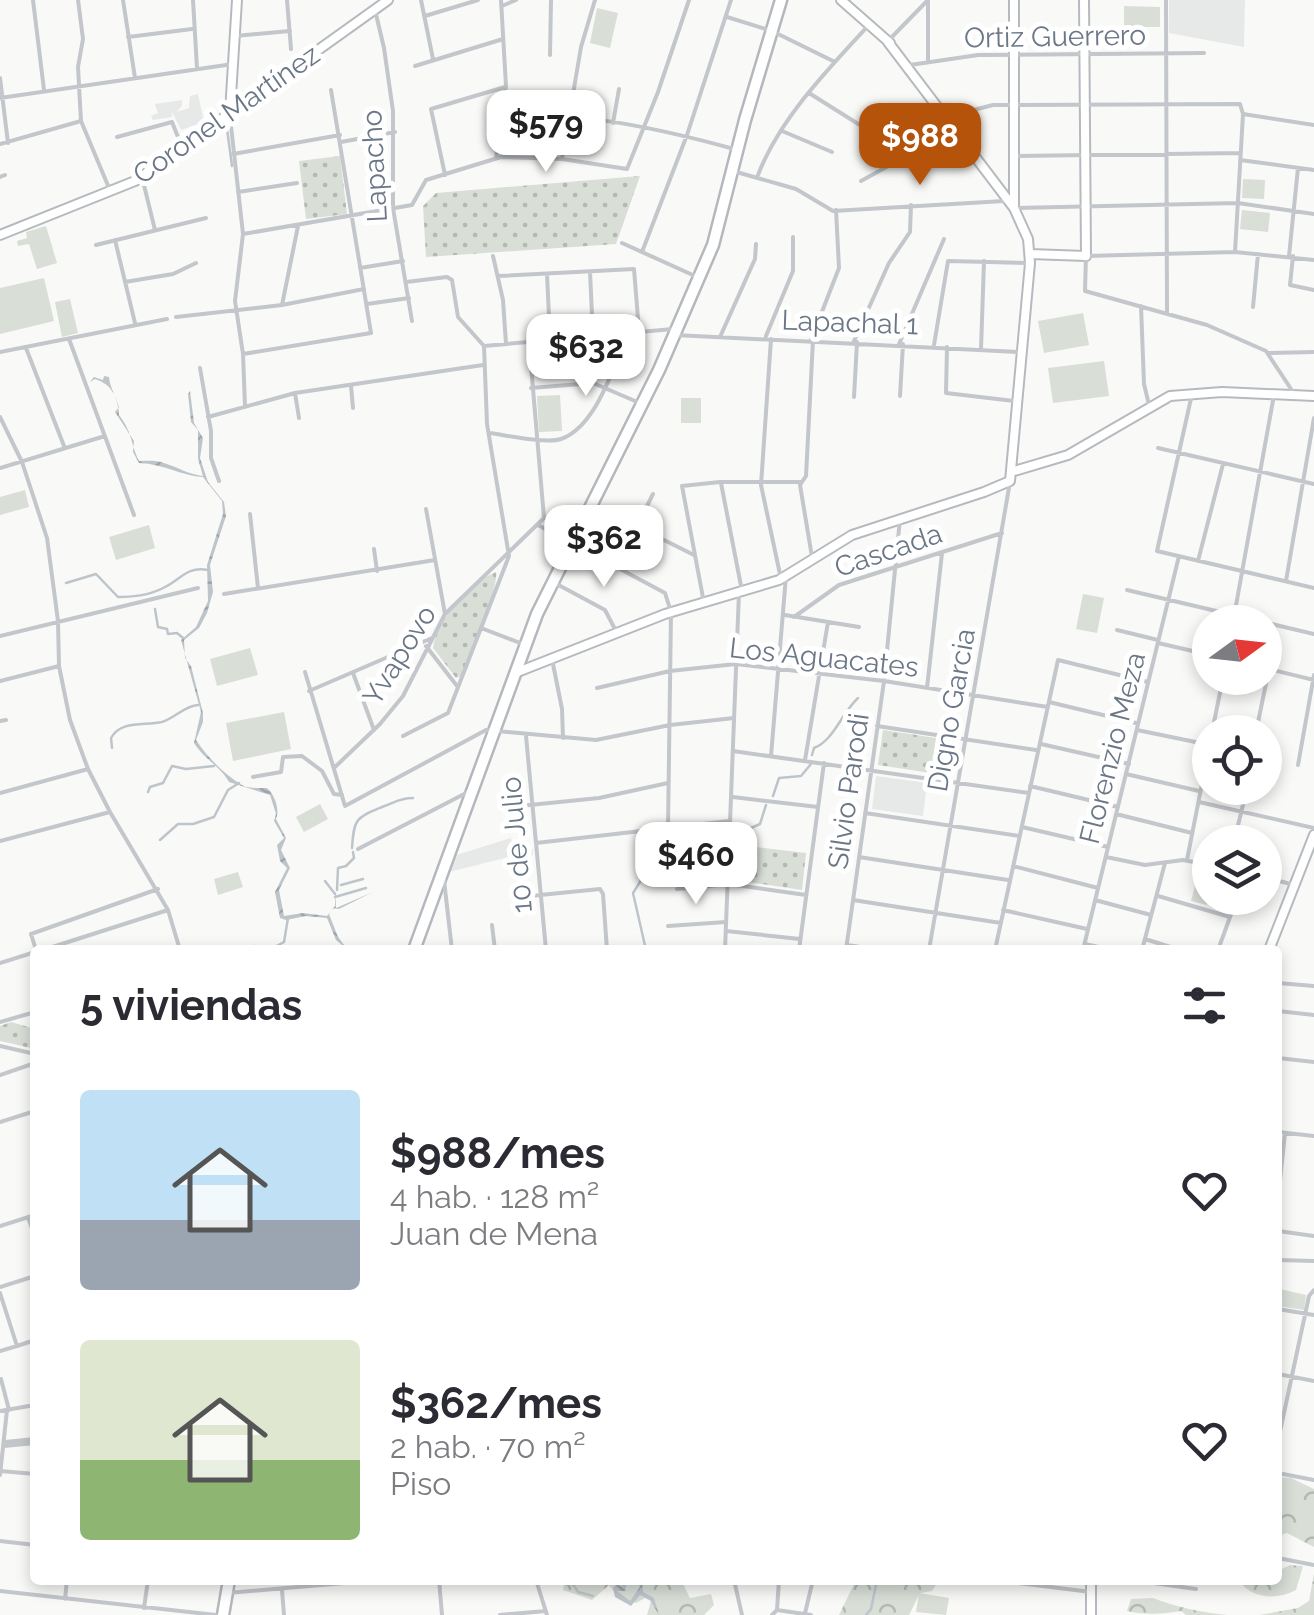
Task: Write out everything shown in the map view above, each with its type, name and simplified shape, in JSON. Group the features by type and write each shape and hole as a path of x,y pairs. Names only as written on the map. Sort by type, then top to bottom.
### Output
{"main road":[{"path":"416,945 525,644 552,582 643,404 712,245 781,0"},
{"path":"220,1615 228,1585"}],"street":[{"path":"34,0 44,92"},
{"path":"78,0 83,40 78,87 82,121 110,193"},
{"path":"124,0 135,78"},
{"path":"193,0 197,68"},
{"path":"237,0 227,114 243,234 235,310 243,354 245,406"},
{"path":"287,0 291,49"},
{"path":"421,0 433,60"},
{"path":"425,16 478,0"},
{"path":"496,158 506,86 501,3 516,0"},
{"path":"550,55 551,0"},
{"path":"562,159 581,47 595,0"},
{"path":"243,234 412,205 422,182 496,158 562,159 628,169 689,0"},
{"path":"642,252 687,135 732,0"},
{"path":"841,0 888,42 957,128"},
{"path":"888,42 928,0"},
{"path":"928,0 928,60"},
{"path":"1011,200 1014,0"},
{"path":"1084,0 1085,291 1207,325 1269,352 1314,352"},
{"path":"1166,0 1167,313"},
{"name":"Coronel Martínez","path":"0,235 110,193 142,176 386,1"},
{"name":"Lapacho","path":"374,10 384,48 396,132 393,208 412,321"},
{"path":"727,17 772,30 835,62"},
{"path":"758,176 766,156 810,93 869,24"},
{"path":"128,37 192,29"},
{"path":"235,36 290,31"},
{"path":"415,66 503,39"},
{"name":"Ortiz Guerrero","path":"909,66 928,60 1014,55 1204,53"},
{"path":"1,98 233,64"},
{"path":"515,673 671,612 783,578 852,535 1007,483 1023,352 1030,259 1026,232 1011,200 909,66"},
{"path":"0,78 8,143"},
{"path":"445,175 431,109 506,86"},
{"path":"613,122 619,89"},
{"path":"243,354 369,335 371,330 331,90"},
{"path":"810,93 863,127"},
{"path":"950,116 986,106 1238,104 1243,114 1235,252"},
{"path":"502,114 613,122 687,135 738,150"},
{"path":"1243,114 1314,125"},
{"path":"0,144 82,121"},
{"path":"117,137 172,122 182,147"},
{"path":"861,181 957,128"},
{"path":"341,142 396,132"},
{"path":"782,132 832,152"},
{"path":"232,154 340,135"},
{"path":"1014,156 1240,153"},
{"path":"1240,160 1314,170"},
{"path":"1298,168 1290,284 1314,290"},
{"path":"733,171 796,189 835,210 1011,200 1086,206 1238,202 1314,214"},
{"path":"142,176 155,230"},
{"path":"238,192 297,184"},
{"path":"854,396 856,342 889,262 910,232 910,205"},
{"path":"704,602 682,486 800,482 806,476 812,340 838,268 835,210"},
{"path":"96,245 206,218"},
{"path":"282,305 298,226"},
{"path":"771,756 783,578 762,481 768,338 793,271 794,237"},
{"path":"900,396 900,344 944,239"},
{"path":"115,240 135,324"},
{"path":"622,243 699,278"},
{"path":"720,336 754,259 756,244"},
{"path":"934,346 947,262 1235,252 1314,260"},
{"path":"1254,308 1258,254"},
{"path":"493,256 506,344"},
{"path":"360,268 403,260"},
{"path":"981,349 984,262"},
{"path":"125,282 172,274 196,263"},
{"path":"498,276 635,271 639,331"},
{"path":"590,272 593,336"},
{"path":"547,274 550,340"},
{"path":"403,736 445,716 508,552 489,433 484,346 458,316 452,280 447,277 406,282"},
{"path":"176,317 282,305 364,289"},
{"path":"367,304 410,298"},
{"path":"1142,306 1144,384 1149,406"},
{"path":"0,352 167,319"},
{"name":"Lapachal 1","path":"484,346 639,331 1023,352"},
{"path":"489,433 564,437 594,411 628,333"},
{"path":"69,339 134,515"},
{"path":"529,342 534,438 544,511 538,525 660,588 671,612 668,828"},
{"path":"947,347 946,393 1018,401"},
{"path":"26,348 64,447"},
{"path":"1269,352 1296,396"},
{"path":"208,417 295,393 485,365"},
{"path":"200,368 211,458 219,481"},
{"path":"531,388 587,382 643,404"},
{"path":"352,386 353,408"},
{"path":"295,393 299,418"},
{"path":"1192,394 1156,551 1314,588"},
{"path":"1236,605 1274,395"},
{"path":"1011,474 1068,455 1170,396 1314,396"},
{"path":"0,417 22,462 47,538 58,621 59,666 70,720 88,769 110,812 158,889 178,945"},
{"path":"1286,581 1314,418"},
{"path":"0,468 105,436"},
{"path":"1158,448 1314,484"},
{"path":"1198,560 1223,463"},
{"name":"Digno Garcia","path":"931,945 1011,474"},
{"path":"720,482 740,592 725,945"},
{"path":"800,482 813,559"},
{"path":"637,526 653,494"},
{"path":"592,504 694,555"},
{"path":"426,509 445,614"},
{"path":"250,514 258,588"},
{"name":"Silvio Parodi","path":"847,945 884,681 900,519"},
{"name":"Yvapovo","path":"334,769 403,696 425,644 445,614 538,525"},
{"name":"Cascada","path":"794,617 839,585 1002,534"},
{"path":"374,548 377,571"},
{"path":"928,688 942,552"},
{"name":"Florenzio Meza","path":"1084,945 1178,556"},
{"path":"224,594 435,560"},
{"path":"552,582 605,610 617,633"},
{"path":"0,636 198,588"},
{"path":"1128,590 1192,605"},
{"path":"782,615 859,627"},
{"path":"805,760 828,622"},
{"path":"1282,626 1314,634"},
{"path":"481,628 525,644"},
{"path":"1118,630 1192,650"},
{"path":"310,690 425,644 458,687"},
{"path":"552,659 562,709 563,738"},
{"path":"996,945 1058,660 1148,682"},
{"name":"Los Aguacates","path":"596,688 670,671 736,664 1048,704 1138,724"},
{"path":"0,681 59,666"},
{"path":"1282,671 1314,678 1298,765"},
{"path":"305,672 345,806 494,729 526,736 596,740 734,718"},
{"path":"353,673 374,730"},
{"path":"878,726 1038,751"},
{"path":"1137,730 1192,741"},
{"name":"10 de Julio","path":"526,736 545,945"},
{"path":"1040,744 1128,764"},
{"path":"733,751 1029,794"},
{"path":"254,777 280,773 283,758 302,756 322,771 334,794 342,795"},
{"path":"799,945 824,763"},
{"path":"0,793 88,769"},
{"path":"1126,774 1192,790"},
{"path":"510,807 599,798 669,783"},
{"path":"1030,786 1192,833 1187,860"},
{"path":"358,849 470,792"},
{"path":"731,797 818,806"},
{"path":"1210,805 1314,832 1270,945"},
{"path":"1238,825 1243,805"},
{"path":"0,841 110,812"},
{"path":"865,813 1019,836"},
{"path":"536,844 730,821"},
{"path":"1022,827 1108,847"},
{"path":"859,857 1010,880"},
{"path":"1106,858 1139,865 1192,861"},
{"path":"1143,945 1164,863"},
{"path":"1013,866 1098,888"},
{"path":"440,871 451,945"},
{"path":"1282,882 1294,885"},
{"path":"678,888 728,884 806,896"},
{"path":"36,945 31,934 158,889"},
{"path":"520,897 602,890 607,945"},
{"path":"1156,896 1230,918"},
{"path":"853,900 1001,923"},
{"path":"1096,900 1152,914"},
{"path":"57,945 168,910"},
{"path":"1004,910 1088,930"},
{"path":"1220,945 1231,915"},
{"path":"668,926 726,922"},
{"path":"492,926 494,945"},
{"path":"726,931 800,939"},
{"path":"1145,939 1164,945"},
{"path":"0,963 30,954"},
{"path":"1282,983 1314,986"},
{"path":"1282,1011 1314,1015"},
{"path":"0,1022 30,1013"},
{"path":"0,1046 30,1053"},
{"path":"1282,1058 1314,1062"},
{"path":"0,1074 30,1065"},
{"path":"0,1122 30,1113"},
{"path":"1282,1133 1314,1136"},
{"path":"1282,1161 1285,1133"},
{"path":"0,1226 30,1217"},
{"path":"1282,1232 1314,1236"},
{"path":"1282,1260 1314,1262"},
{"path":"17,1346 1,1286 30,1277"},
{"path":"1282,1422 1309,1296 1314,1290"},
{"path":"1282,1310 1314,1315"},
{"path":"0,1351 30,1342"},
{"path":"1282,1375 1314,1381"},
{"path":"1,1379 5,1410 0,1472 30,1474"},
{"path":"5,1410 30,1406"},
{"path":"4,1444 30,1441"},
{"path":"1282,1473 1314,1480"},
{"path":"0,1541 30,1544"},
{"path":"1282,1559 1314,1565"},
{"path":"65,1599 66,1585"},
{"path":"144,1608 147,1585"},
{"path":"227,1593 310,1585"},
{"path":"439,1585 442,1615"},
{"path":"500,1615 546,1613 538,1585"},
{"path":"735,1585 742,1615"},
{"path":"772,1615 778,1610 779,1585"},
{"path":"778,1610 808,1614 812,1585"},
{"path":"1034,1585 1091,1592"},
{"path":"1091,1585 1091,1615"},
{"path":"1168,1585 1196,1589"},
{"path":"282,1588 284,1615"},
{"path":"0,1591 220,1615"}],"shaded area":[{"path":"1169,0 1245,0 1244,47 1169,33"},
{"path":"198,94 204,122 181,130 172,112 172,117 153,120 151,116 158,113 155,104 182,100 176,112 189,108 190,96"},
{"path":"876,776 927,783 923,816 872,809"},
{"path":"511,838 513,850 533,849 533,855 513,856 445,873 453,856"}],"green space":[{"path":"1124,6 1160,7 1160,27 1124,27"},
{"path":"597,8 618,13 610,48 590,43"},
{"path":"340,156 347,214 306,219 299,161"},
{"path":"640,176 616,244 426,257 423,206 436,193"},
{"path":"1243,179 1265,180 1264,199 1242,198"},
{"path":"1242,210 1270,213 1268,232 1240,229"},
{"path":"46,226 57,263 37,269 29,244 18,246 17,241 27,238 26,232"},
{"path":"44,278 54,321 0,334 0,288"},
{"path":"70,299 78,333 62,337 55,302"},
{"path":"1083,313 1089,345 1044,353 1038,321"},
{"path":"1104,361 1109,396 1053,403 1048,368"},
{"path":"560,395 562,431 539,432 537,396"},
{"path":"681,398 701,398 701,423 681,423"},
{"path":"25,490 29,507 0,515 0,497"},
{"path":"149,525 155,548 116,560 109,537"},
{"path":"496,572 483,622 462,676 456,678 433,648 436,637 456,603"},
{"path":"1083,594 1104,598 1097,633 1076,629"},
{"path":"250,648 258,675 217,686 210,659"},
{"path":"284,712 291,749 233,761 226,723"},
{"path":"883,730 936,738 931,773 878,765"},
{"path":"320,804 328,819 304,832 296,817"},
{"path":"738,845 806,853 802,890 734,880"},
{"path":"238,872 243,887 218,895 214,879"},
{"path":"11,1022 30,1028 30,1048 0,1041 0,1026"},
{"path":"1282,1289 1306,1295 1304,1310 1282,1307"},
{"path":"1282,1477 1314,1489 1314,1547 1287,1533 1282,1535"},
{"path":"1303,1566 1296,1590 1259,1595 1242,1585 1282,1585 1282,1569"},
{"path":"1314,1574 1314,1615 1259,1615 1298,1608 1309,1601"},
{"path":"564,1585 609,1585 592,1600 563,1590"},
{"path":"609,1585 684,1585 690,1598 711,1594 714,1605 704,1615 647,1615 651,1601 620,1599"},
{"path":"854,1585 936,1585 932,1591 920,1593 909,1615 839,1615"},
{"path":"919,1593 949,1598 946,1615 916,1612"},
{"path":"1153,1598 1227,1615 1127,1611 1131,1599"}],"water":[{"path":"104,376 109,377 114,395 100,381 90,382 94,377 103,380"},
{"path":"190,391 194,423 203,438 200,458 208,482 224,502 226,516 210,565 213,592 207,613 199,628 184,640 185,654 181,640 196,627 208,601 207,565 223,514 222,501 203,477 139,463 133,447 139,461 161,462 203,476 198,459 198,430 191,422"},
{"path":"187,660 203,713 196,740 229,776 245,786 267,788 274,799 277,811 276,819 286,838 281,850 290,868 279,890 284,916 327,916 331,911 344,945 336,940 327,918 280,918 275,892 287,868 280,861 277,845 284,838 274,821 276,814 270,795 229,782 202,754 194,743 201,712"},
{"path":"627,1585 625,1591 617,1591 630,1601 639,1585 642,1585 643,1592 654,1598 659,1615 650,1600 640,1595 631,1606 615,1597 613,1588"}],"waterway":[{"path":"227,129 232,166"},
{"path":"66,583 96,574 118,597 130,597 160,590 189,572 208,570"},
{"path":"155,609 158,627 183,638"},
{"path":"812,755 858,698"},
{"path":"112,748 111,738 121,728 162,722 198,705"},
{"path":"773,796 779,778 801,776 811,764"},
{"path":"148,792 150,787 163,783 172,766 214,766"},
{"path":"160,840 178,824 214,817 228,790 239,783"},
{"path":"352,848 354,830 362,817 413,798"},
{"path":"742,832 760,824 766,805"},
{"path":"674,863 726,829"},
{"path":"337,890 338,868 354,858 353,852"},
{"path":"645,945 633,893 645,874 662,866"},
{"path":"341,885 363,879"},
{"path":"325,881 335,894"},
{"path":"335,897 366,888"},
{"path":"278,945 284,942 288,918"},
{"path":"574,1585 578,1592 593,1596"},
{"path":"866,1615 876,1585"}]}
